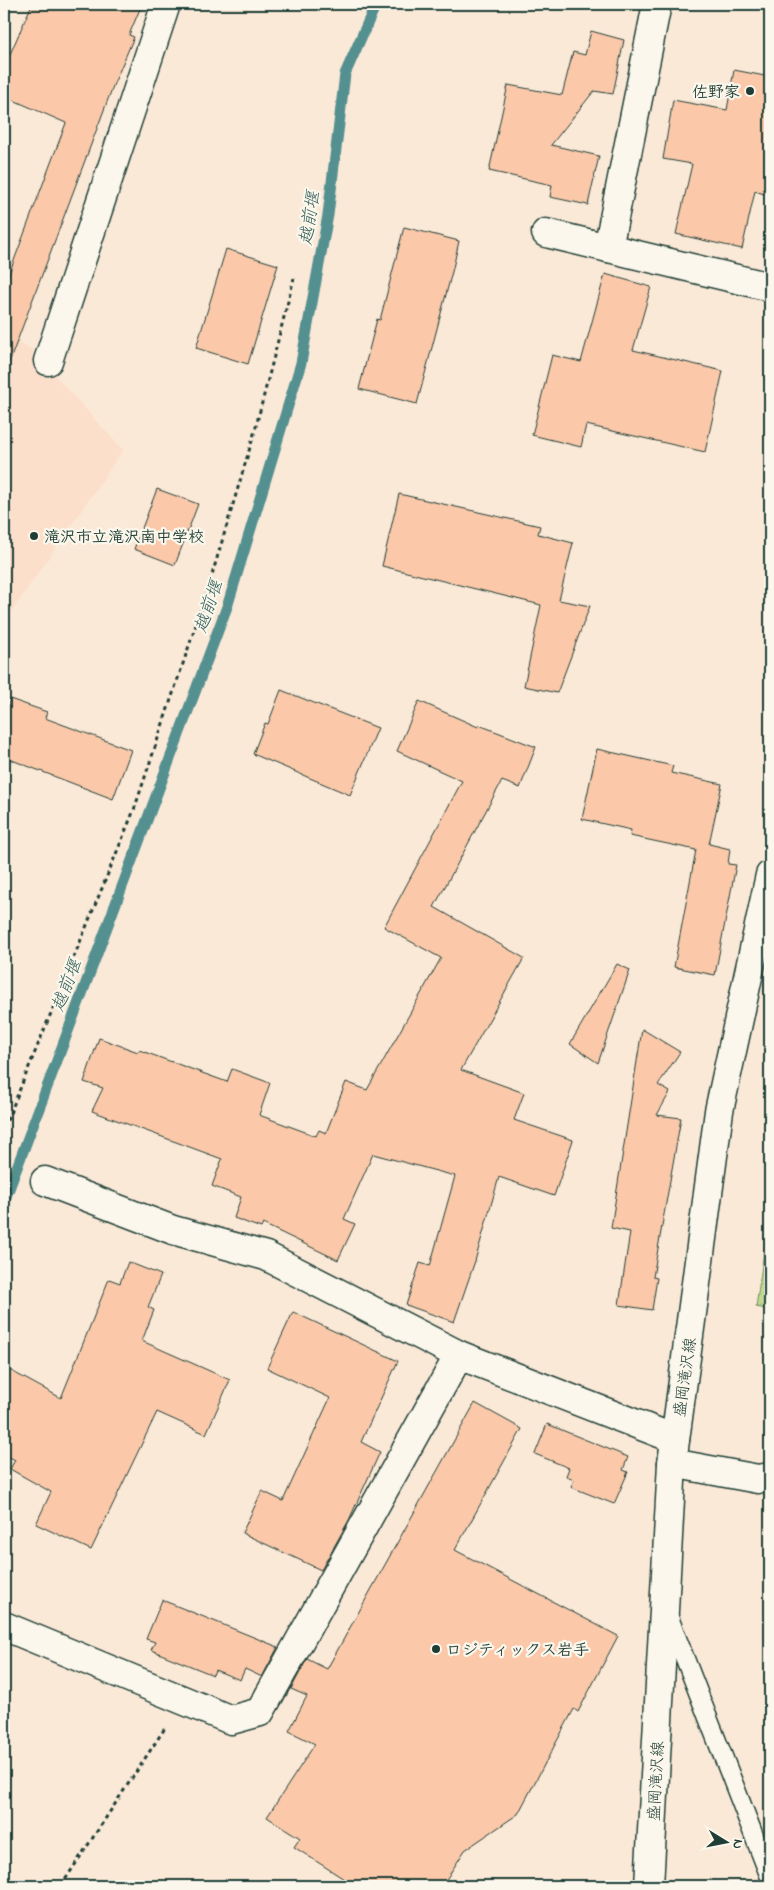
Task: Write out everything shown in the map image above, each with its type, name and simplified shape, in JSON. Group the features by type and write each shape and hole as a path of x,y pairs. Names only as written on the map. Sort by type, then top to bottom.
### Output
{"street":[{"path":"48,361 166,4"},
{"path":"608,248 657,4"},
{"path":"546,233 770,287"},
{"name":"盛岡滝沢線","path":"649,1886 674,1451 719,1111 770,875"},
{"path":"46,1181 173,1230 266,1256 459,1355 674,1451 758,1479 770,1477"},
{"path":"4,1626 231,1720 260,1712 459,1355"}],"lane":[{"path":"664,1606 770,1878"}],"path":[{"path":"4,1128 134,810 206,595 254,434 294,278"},
{"path":"61,1886 183,1700"}],"shaded area":[{"name":"滝沢市立滝沢南中学校","path":"4,332 32,350 123,450 4,623"}],"green space":[{"path":"770,1210 770,1310 756,1307"}],"building":[{"path":"32,4 142,4 129,35 134,37 113,86 7,368 4,368 4,287 66,123 4,96 4,68"},
{"path":"591,31 624,40 613,94 594,91 551,145 599,156 588,205 550,197 552,185 489,171 508,85 562,95 573,52 585,55"},
{"path":"734,70 770,77 770,177 764,194 755,191 742,249 676,234 692,164 663,159 673,100 727,110"},
{"path":"404,227 459,241 417,404 359,389 377,319 380,320"},
{"path":"226,249 278,265 248,364 196,348"},
{"path":"605,274 651,287 633,350 723,371 705,452 586,425 581,447 532,435 552,355 581,362"},
{"path":"157,489 198,504 175,565 134,549"},
{"path":"399,494 540,526 538,534 573,543 559,600 590,606 557,693 524,686 541,605 382,566"},
{"path":"281,690 378,728 350,795 253,754 265,723 268,724"},
{"path":"10,699 47,712 45,718 131,750 113,799 4,757 4,716"},
{"path":"419,701 478,727 479,725 536,747 520,788 502,781 434,907 524,958 461,1070 524,1093 514,1120 573,1140 554,1196 499,1177 475,1261 454,1322 406,1305 420,1263 430,1266 455,1176 373,1154 344,1219 355,1224 338,1260 263,1224 261,1228 234,1218 241,1197 212,1186 222,1159 92,1111 103,1088 84,1082 99,1038 138,1052 139,1050 227,1082 232,1069 270,1083 259,1115 316,1136 319,1130 326,1133 346,1082 367,1090 441,958 384,927 462,781 397,751"},
{"path":"597,749 673,766 671,773 722,784 709,844 730,849 728,864 736,865 715,975 674,967 696,850 630,836 631,830 582,819"},
{"path":"617,964 630,970 598,1063 570,1044"},
{"path":"642,1029 680,1052 658,1085 670,1092 657,1115 681,1118 653,1277 657,1278 652,1310 619,1305 630,1232 611,1228"},
{"path":"128,1262 161,1275 148,1307 154,1310 142,1341 230,1380 206,1434 157,1412 91,1550 36,1524 51,1492 10,1469 15,1460 4,1454 4,1367 61,1398 109,1279 120,1283"},
{"path":"293,1312 398,1361 361,1442 380,1452 349,1520 321,1570 242,1533 262,1491 283,1501 330,1398 267,1368"},
{"path":"475,1403 522,1429 455,1550 618,1636 578,1712 574,1709 518,1814 465,1850 442,1886 355,1886 294,1847 300,1838 267,1817 315,1744 289,1731 307,1696 291,1689 307,1659 327,1669"},
{"path":"547,1424 628,1457 623,1470 628,1472 614,1504 571,1487 574,1479 566,1476 569,1468 535,1454"},
{"path":"162,1600 278,1647 262,1677 245,1669 240,1680 215,1670 213,1675 151,1650 155,1642 146,1639"}],"waterway":[{"name":"越前堰","path":"4,1202 228,604 301,363 328,215 345,74 376,4"}],"place":[{"name":"佐野家","path":"750,91"},
{"name":"滝沢市立滝沢南中学校","path":"34,536"},
{"name":"ロジティックス岩手","path":"436,1649"}]}
